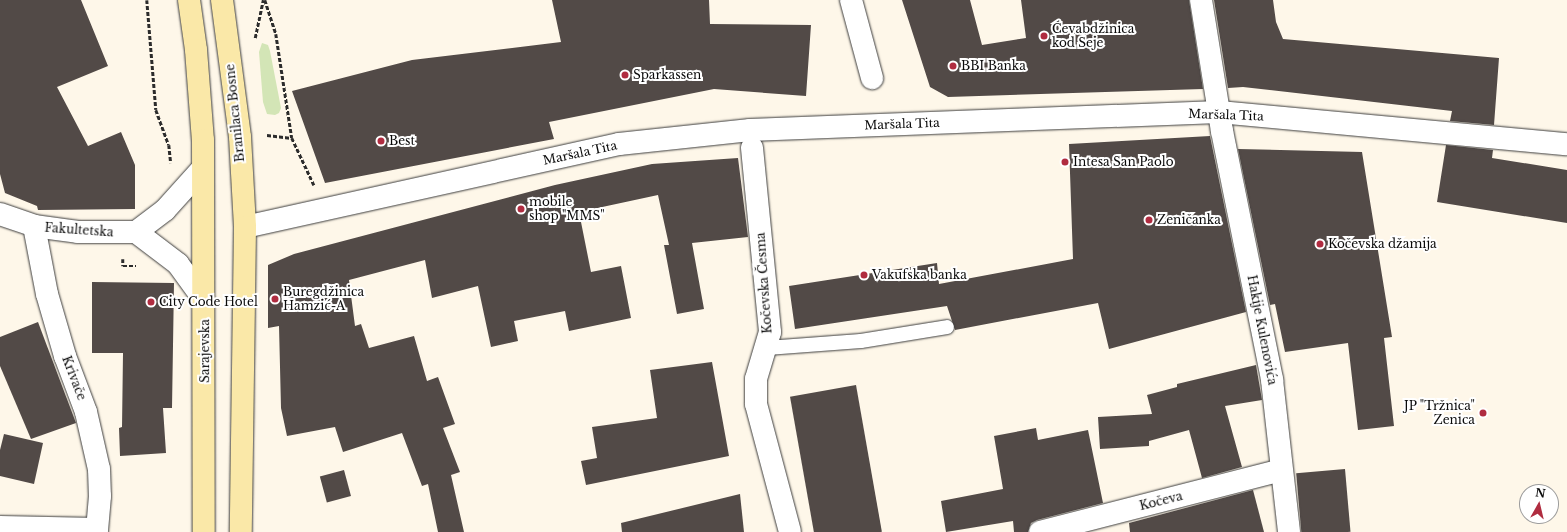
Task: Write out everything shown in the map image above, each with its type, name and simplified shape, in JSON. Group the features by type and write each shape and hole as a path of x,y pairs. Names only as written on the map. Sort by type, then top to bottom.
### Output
{"main road":[{"path":"189,0 196,50 203,140 202,169"},
{"name":"Branilaca Bosne","path":"222,0 240,137 245,227"},
{"name":"Sarajevska","path":"202,169 204,300 204,532"},
{"path":"241,532 245,227"}],"street":[{"path":"851,0 872,78"},
{"name":"Hakije Kulenovića","path":"1201,0 1220,121 1272,380 1289,532"},
{"name":"Maršala Tita","path":"245,227 619,144 750,130 1220,121 1567,144"},
{"name":"Kočevska Česma","path":"752,148 769,315 767,348 756,379 756,404 790,532"},
{"path":"202,169 166,210 136,232 178,264 204,300"},
{"name":"Fakultetska","path":"0,214 34,226 78,232 136,232"},
{"name":"Krivače","path":"34,226 47,294 64,356 86,412 99,469 100,496 97,530"},
{"name":"Kočeva","path":"1040,532 1281,470"},
{"path":"0,527 97,530"}],"lane":[{"path":"767,348 861,340 946,327"}],"path":[{"path":"147,0 156,110 169,145 169,170"},
{"path":"265,0 276,34 292,138 304,168 327,209"}],"green space":[{"path":"262,43 268,45 270,51 281,108 279,113 275,115 267,114 263,102 259,52"}],"building":[{"path":"0,0 81,0 108,66 57,87 88,146 121,132 135,165 135,209 38,210 37,206 5,193 0,174"},
{"path":"552,0 709,0 710,24 811,25 806,96 714,89 549,122 554,139 325,183 292,91 412,60 561,42"},
{"path":"902,0 970,0 982,45 1026,38 1021,0 1189,0 1203,89 948,97 930,87"},
{"path":"1214,0 1273,0 1276,22 1283,39 1499,58 1494,125 1450,121 1452,111 1243,87 1228,88"},
{"name":"Zeničanka","path":"1210,136 1246,312 1109,349 1098,303 955,330 947,306 795,329 789,286 937,263 939,284 1073,259 1069,144"},
{"path":"1446,145 1493,150 1492,158 1567,170 1567,223 1437,202"},
{"name":"Kočevska džamija","path":"1238,149 1362,152 1392,337 1384,338 1394,426 1358,430 1348,343 1285,352 1275,304 1270,305"},
{"path":"738,158 748,237 692,243 704,309 677,314 664,245 669,245 658,195 579,212 591,272 621,266 631,318 569,331 565,311 514,321 518,341 491,347 478,286 432,298 425,260 349,280 355,326 361,324 369,348 414,336 427,381 438,377 455,424 443,428 460,472 451,475 464,532 438,532 428,484 422,486 402,433 343,452 335,427 287,436 281,408 279,326 268,328 268,265 294,254 555,185 652,164"},
{"path":"92,282 174,283 172,408 163,408 166,453 120,456 119,428 122,427 123,353 92,353"},
{"path":"38,322 76,423 31,439 0,366 0,337"},
{"path":"712,362 729,456 586,485 581,461 597,458 592,427 657,418 650,370"},
{"path":"1256,365 1262,400 1225,406 1242,467 1202,478 1189,430 1149,441 1149,446 1100,449 1098,417 1152,414 1147,395 1177,387 1177,384"},
{"path":"856,385 882,532 814,532 790,397"},
{"path":"1036,428 1038,440 1088,430 1103,503 1037,520 1031,523 1028,532 1014,532 1013,521 946,532 941,501 1003,489 994,436"},
{"path":"4,434 43,443 34,484 0,476 0,450"},
{"path":"1345,469 1350,532 1301,532 1296,473"},
{"path":"344,470 351,496 327,503 320,476"},
{"path":"1253,490 1264,532 1130,532 1129,523"},
{"path":"740,494 744,532 622,532 621,523"}],"place":[{"name":"Ćevabdžinica kod Seje","path":"1044,36"},
{"name":"BBI Banka","path":"953,66"},
{"name":"Sparkassen","path":"625,75"},
{"name":"Best","path":"381,141"},
{"name":"Intesa San Paolo","path":"1065,162"},
{"name":"mobile shop \"MMS\"","path":"521,209"},
{"name":"Zeničanka","path":"1149,220"},
{"name":"Kočevska džamija","path":"1320,244"},
{"name":"Vakufska banka","path":"864,275"},
{"name":"Buregdžinica Hamzić-A","path":"275,299"},
{"name":"City Code Hotel","path":"151,302"},
{"name":"JP \"Tržnica\" Zenica","path":"1483,413"}]}
